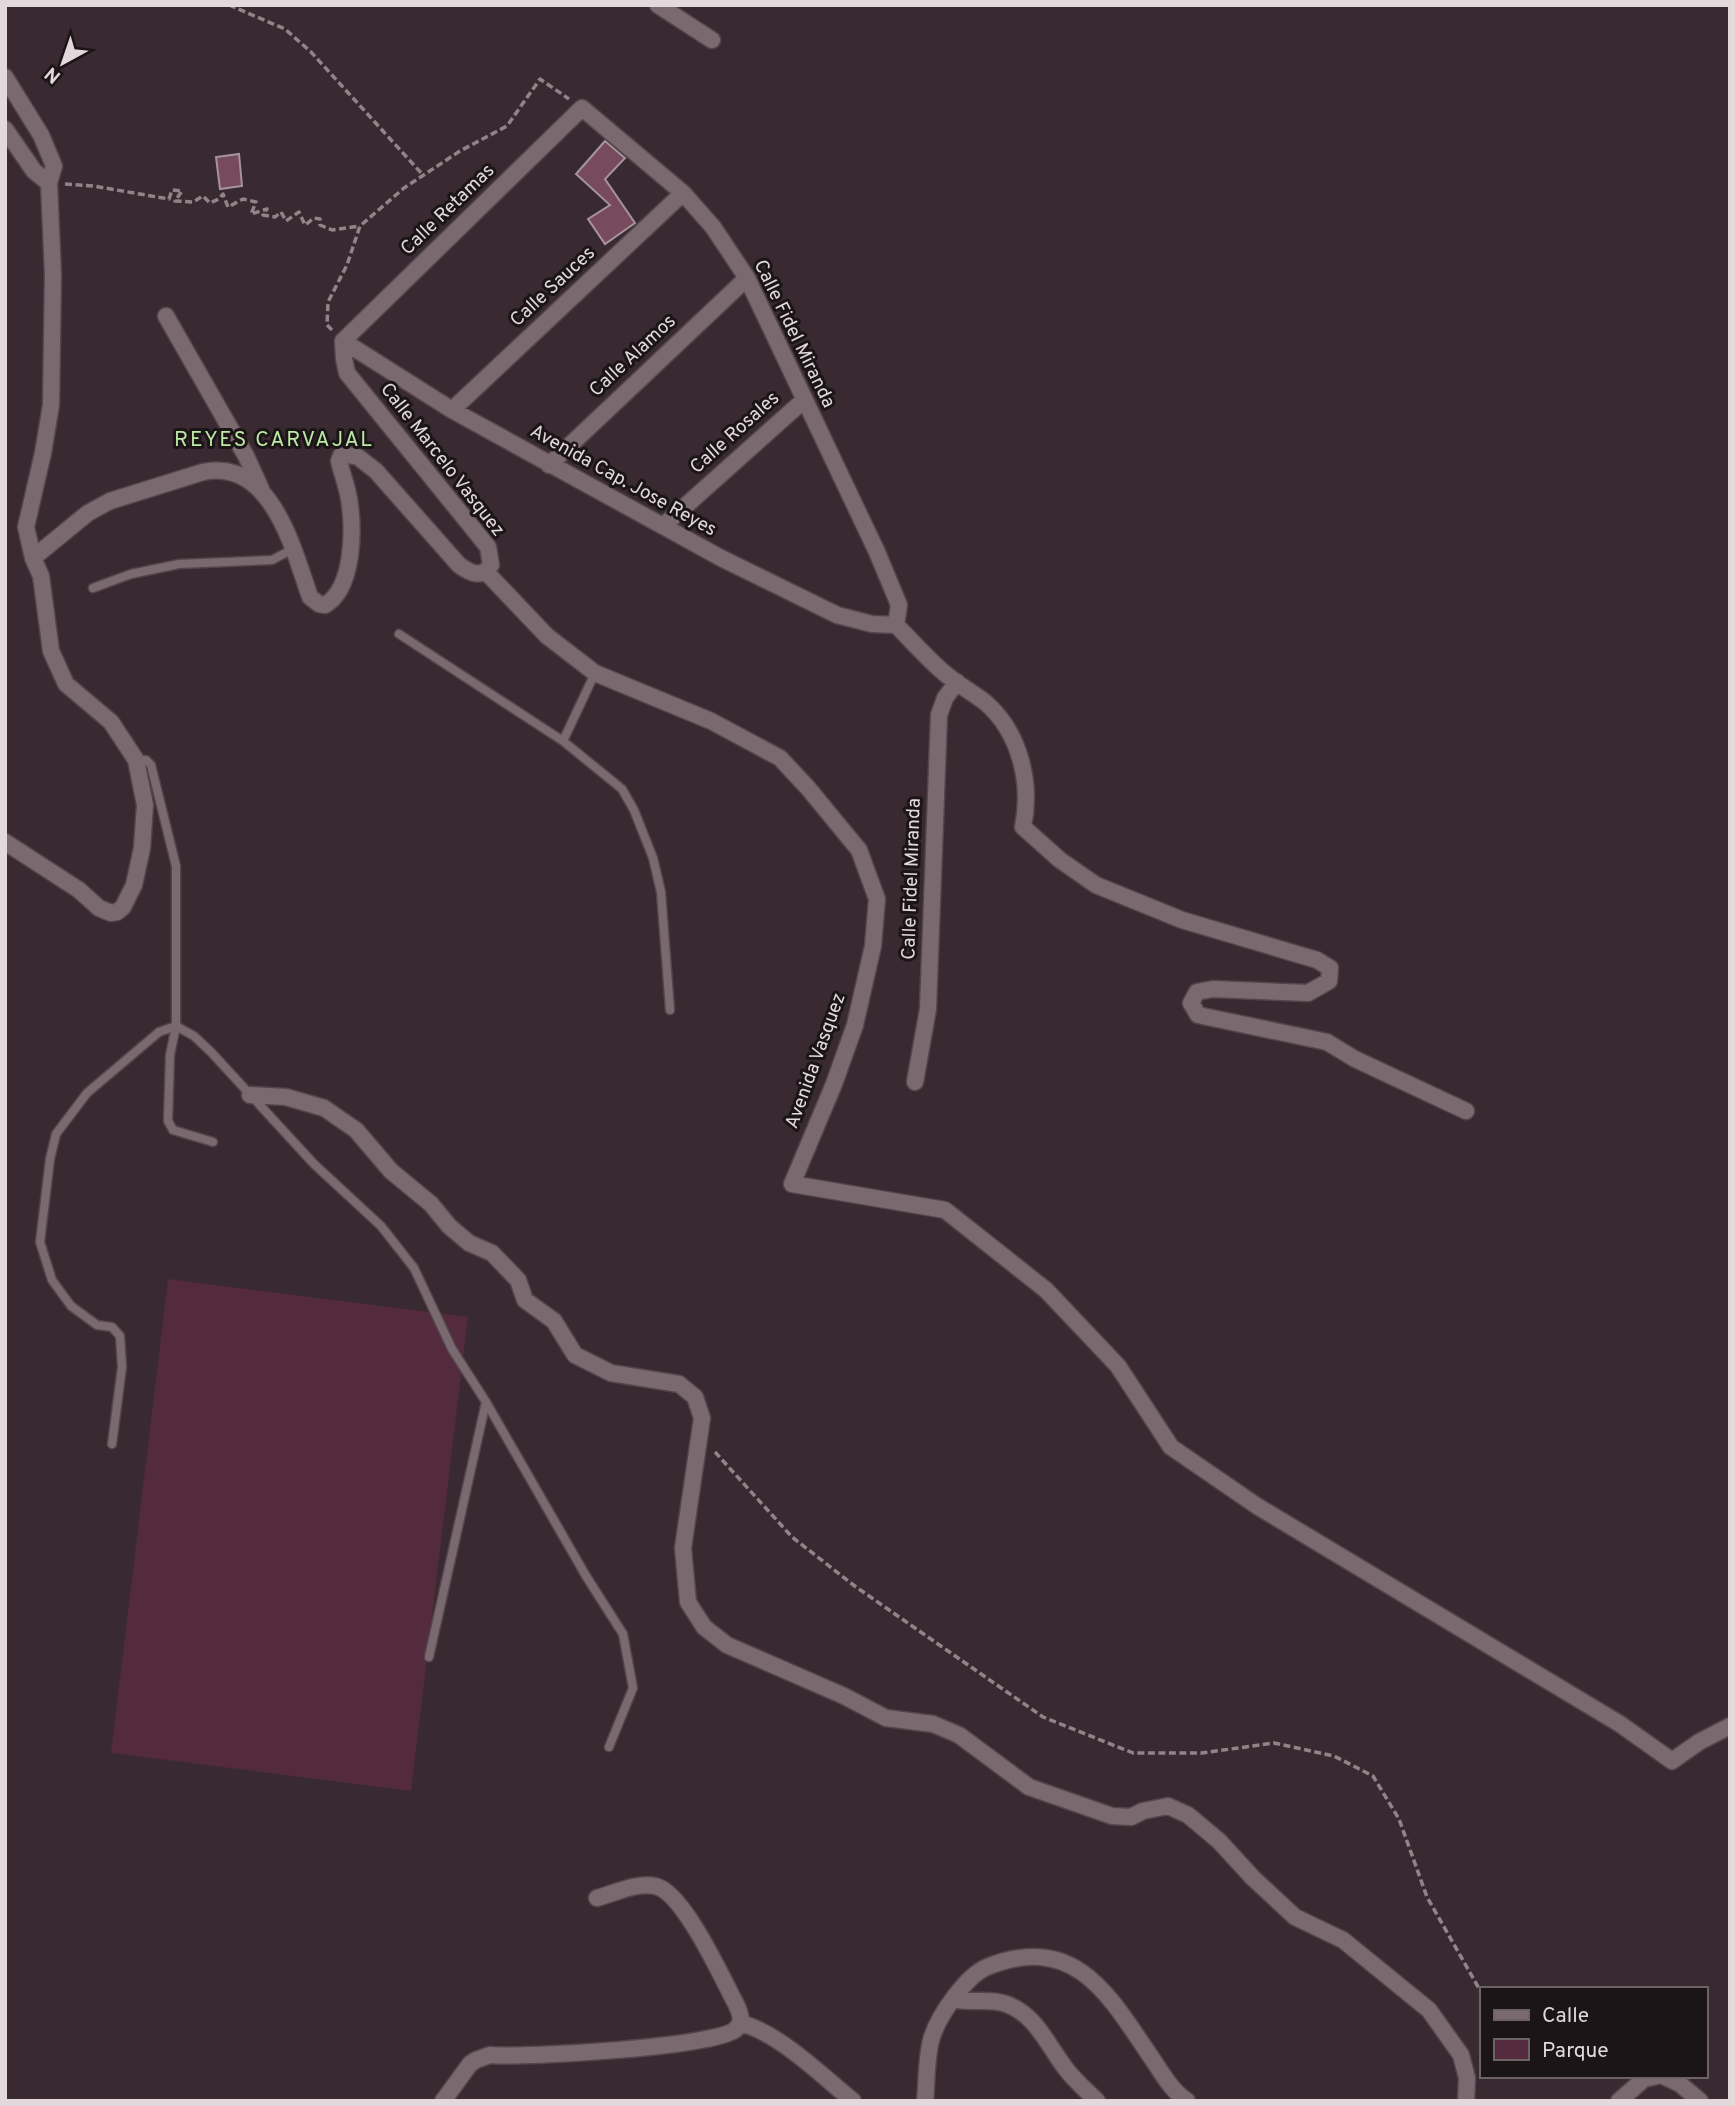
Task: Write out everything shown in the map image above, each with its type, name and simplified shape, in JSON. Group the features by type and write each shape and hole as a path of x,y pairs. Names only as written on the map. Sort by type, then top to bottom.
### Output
{"street":[{"path":"658,5 712,40"},
{"path":"5,77 41,135 54,166 49,183 53,275 51,405 26,527 40,576 51,651 66,684 111,722 136,760 145,805 142,848 134,885 123,907 117,912 111,913 99,908 79,890 5,842"},
{"name":"Calle Fidel Miranda","path":"582,108 683,193 713,227 747,278 877,552 899,605 896,625"},
{"name":"Calle Retamas","path":"343,341 582,108"},
{"path":"5,129 34,171 49,183"},
{"name":"Calle Sauces","path":"452,410 683,193"},
{"name":"Calle Alamos","path":"549,465 747,278"},
{"path":"166,316 246,456 262,491 283,523 310,597 325,606 334,600 344,583 352,537 349,498 339,461 341,456 348,454 358,457 376,471 459,565 470,573 486,572"},
{"name":"Avenida Cap. Jose Reyes","path":"343,341 452,410 721,558 837,615 873,624 896,625"},
{"name":"Calle Marcelo Vasquez","path":"343,341 347,373 488,547 491,565 486,572"},
{"name":"Calle Rosales","path":"663,526 804,400"},
{"path":"33,558 88,513 110,501 194,475 216,470 232,471 262,491"},
{"name":"Avenida Vasquez","path":"486,572 547,636 595,673 711,722 780,758 859,850 877,899 873,946 855,1025 834,1084 792,1184 945,1210 1055,1299 1118,1366 1171,1447 1257,1506 1620,1724 1672,1761 1699,1742 1730,1726"},
{"path":"896,625 943,672 987,704 1005,723 1013,737 1024,772 1023,827 1060,860 1096,885 1182,920 1317,960 1330,968 1329,981 1308,993 1213,989 1197,992 1191,1003 1198,1015 1327,1042 1355,1059 1466,1111"},
{"name":"Calle Fidel Miranda","path":"915,1082 928,1009 939,715 945,698 957,682"},
{"path":"250,1095 286,1097 324,1108 356,1130 391,1171 431,1204 449,1226 469,1243 492,1253 517,1280 525,1300 554,1321 575,1355 611,1373 679,1384 695,1396 702,1418 683,1548 688,1602 704,1627 727,1645 844,1696 886,1718 933,1724 959,1735 1029,1787 1112,1816 1130,1817 1143,1811 1168,1806 1188,1815 1219,1841 1253,1878 1295,1917 1343,1940 1429,2010 1461,2055 1467,2078 1466,2101"},
{"path":"443,2101 470,2064 490,2056 615,2051 712,2038 734,2031 740,2024 736,2004 692,1922 674,1896 657,1886 643,1885 597,1898"},
{"path":"925,2101 931,2039 954,1999 981,1970 1004,1960 1041,1955 1075,1968 1092,1978 1116,2006 1171,2086 1187,2101"},
{"path":"954,1999 984,1999 1004,2003 1018,2010 1032,2021 1066,2069 1097,2101"},
{"path":"740,2024 756,2027 774,2038 853,2101"},
{"path":"1619,2101 1644,2079 1649,2078"},
{"path":"1665,2078 1680,2084 1700,2101"}],"lane":[{"path":"93,588 131,573 179,564 272,560 293,549"},
{"path":"399,634 563,741 622,789 634,810 653,858 661,892 670,1010"},
{"path":"563,741 595,673"},
{"path":"136,760 146,761 151,765 176,866 176,1026 170,1055 167,1121 173,1130 213,1142"},
{"path":"112,1444 122,1367 120,1336 111,1327 97,1325 71,1306 52,1280 40,1242 48,1170 56,1134 87,1093 159,1032 176,1026 194,1036 314,1164 381,1226 414,1268 452,1349 622,1634 632,1688 610,1747"},
{"path":"429,1657 486,1402"}],"path":[{"path":"229,5 285,29 311,52 423,176"},
{"path":"343,341 327,325 328,302 347,265 360,226 404,188 460,151 508,126 540,79 582,108"},
{"path":"49,183 93,186 169,199 172,190 182,191 175,201 193,202 203,196 210,203 223,194 228,207 243,200 256,202 251,214 267,209 264,215 275,217 281,212 286,221 299,212 305,225 314,218 320,219 320,225 332,230 360,226"},
{"path":"700,1432 792,1538 856,1587 1043,1717 1133,1753 1202,1754 1274,1743 1334,1756 1373,1776 1399,1819 1427,1897 1480,1990"}],"green space":[{"path":"168,1279 468,1317 411,1791 111,1753"}],"building":[{"path":"605,141 625,158 605,179 635,223 605,244 588,219 610,205 576,174"},
{"path":"239,154 242,186 220,189 216,157"}],"district":[{"name":"REYES CARVAJAL","path":"274,440"}]}
